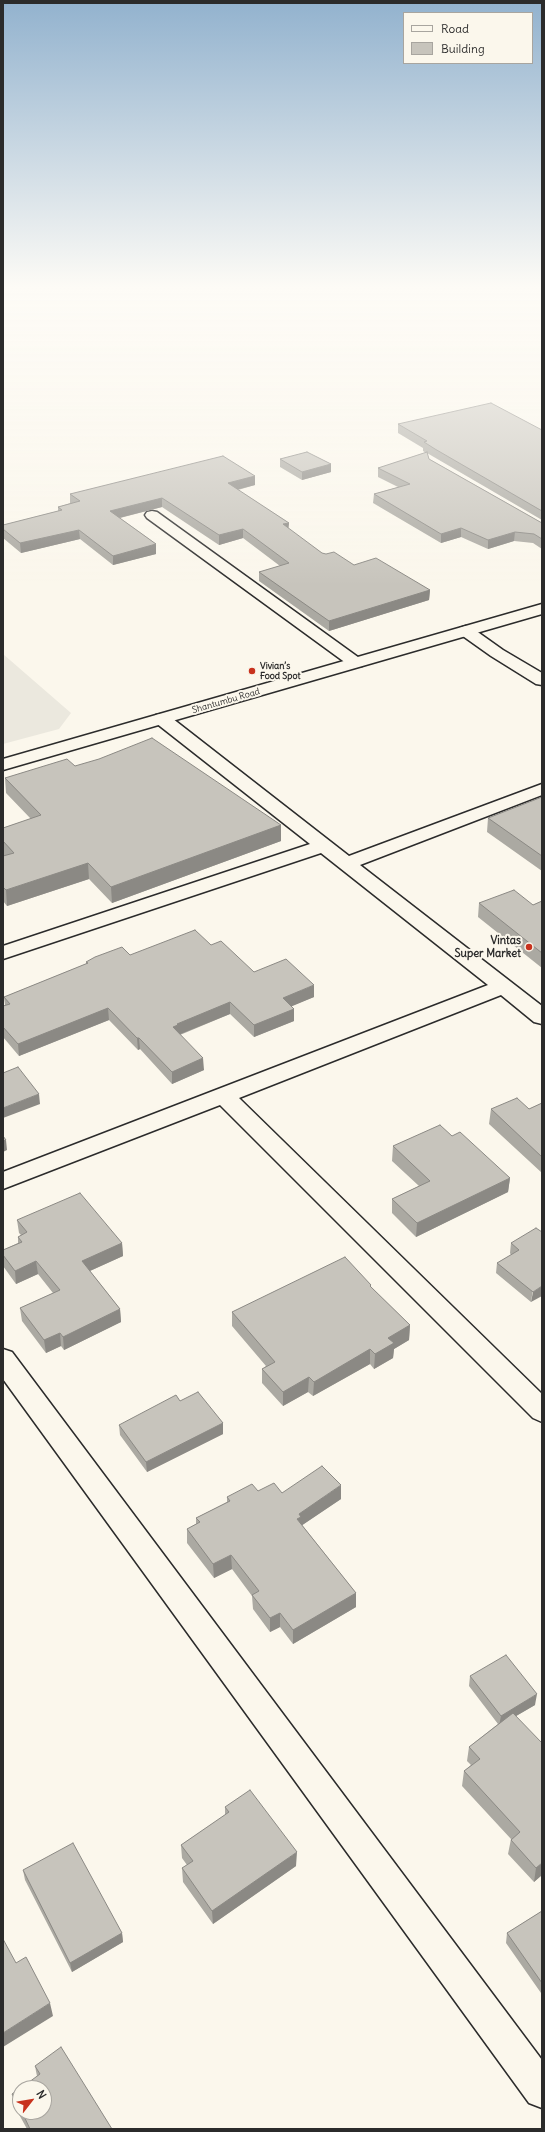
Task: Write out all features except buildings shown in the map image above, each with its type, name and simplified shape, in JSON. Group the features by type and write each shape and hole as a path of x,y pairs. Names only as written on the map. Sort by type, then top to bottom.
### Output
{"street":[{"path":"152,515 356,663"},
{"name":"Shantumbu Road","path":"3,765 542,609"},
{"path":"466,631 497,653 542,680"},
{"path":"162,719 542,1017"},
{"path":"346,864 542,789"},
{"path":"3,953 323,846"},
{"path":"3,1181 503,987"},
{"path":"223,1095 542,1411"},
{"path":"3,1359 542,2090"}],"shaded area":[{"path":"3,654 71,713 59,729 3,744"}],"place":[{"name":"Vivian’s Food Spot","path":"252,671"},
{"name":"Vintas Super Market","path":"529,947"}]}
